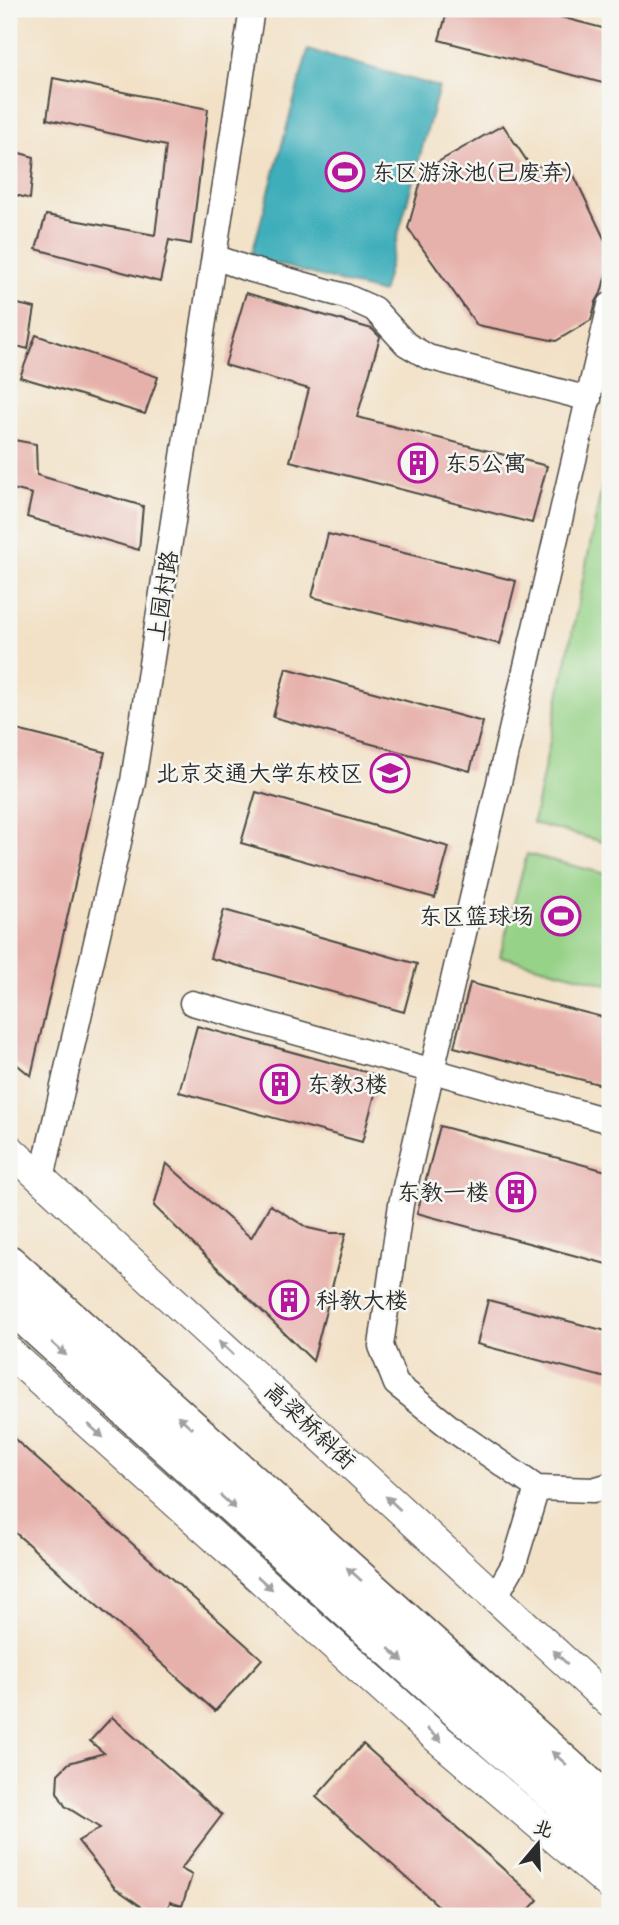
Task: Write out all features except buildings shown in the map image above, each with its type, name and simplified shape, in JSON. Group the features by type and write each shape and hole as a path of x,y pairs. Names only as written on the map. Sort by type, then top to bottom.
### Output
{"main road":[{"path":"9,1264 610,1804"},
{"path":"9,1303 449,1703 610,1844"}],"street":[{"name":"上园村路","path":"42,1178 133,781 252,9"},
{"path":"215,257 345,296 374,309 406,344 428,357 589,399"},
{"path":"610,305 430,1071 401,1204 382,1346 396,1384 456,1432 537,1488 593,1490 610,1485"},
{"path":"192,1003 610,1121"},
{"name":"高梁桥斜街","path":"9,1149 610,1703"},
{"path":"9,1352 436,1737 610,1885"},
{"path":"495,1597 513,1564 537,1488"}],"green space":[{"path":"610,448 610,847 607,843 533,823"},
{"name":"东区篮球场","path":"527,854 610,875 610,985 500,956"}],"water":[{"name":"东区游泳池(已废弃)","path":"308,50 439,87 382,293 251,257"}],"place":[{"name":"东区游泳池(已废弃)","path":"345,172"},
{"name":"东5公寓","path":"418,463"},
{"name":"北京交通大学东校区","path":"390,773"},
{"name":"东区篮球场","path":"561,916"},
{"name":"东教3楼","path":"280,1084"},
{"name":"东教一楼","path":"516,1192"},
{"name":"科教大楼","path":"289,1300"}]}
